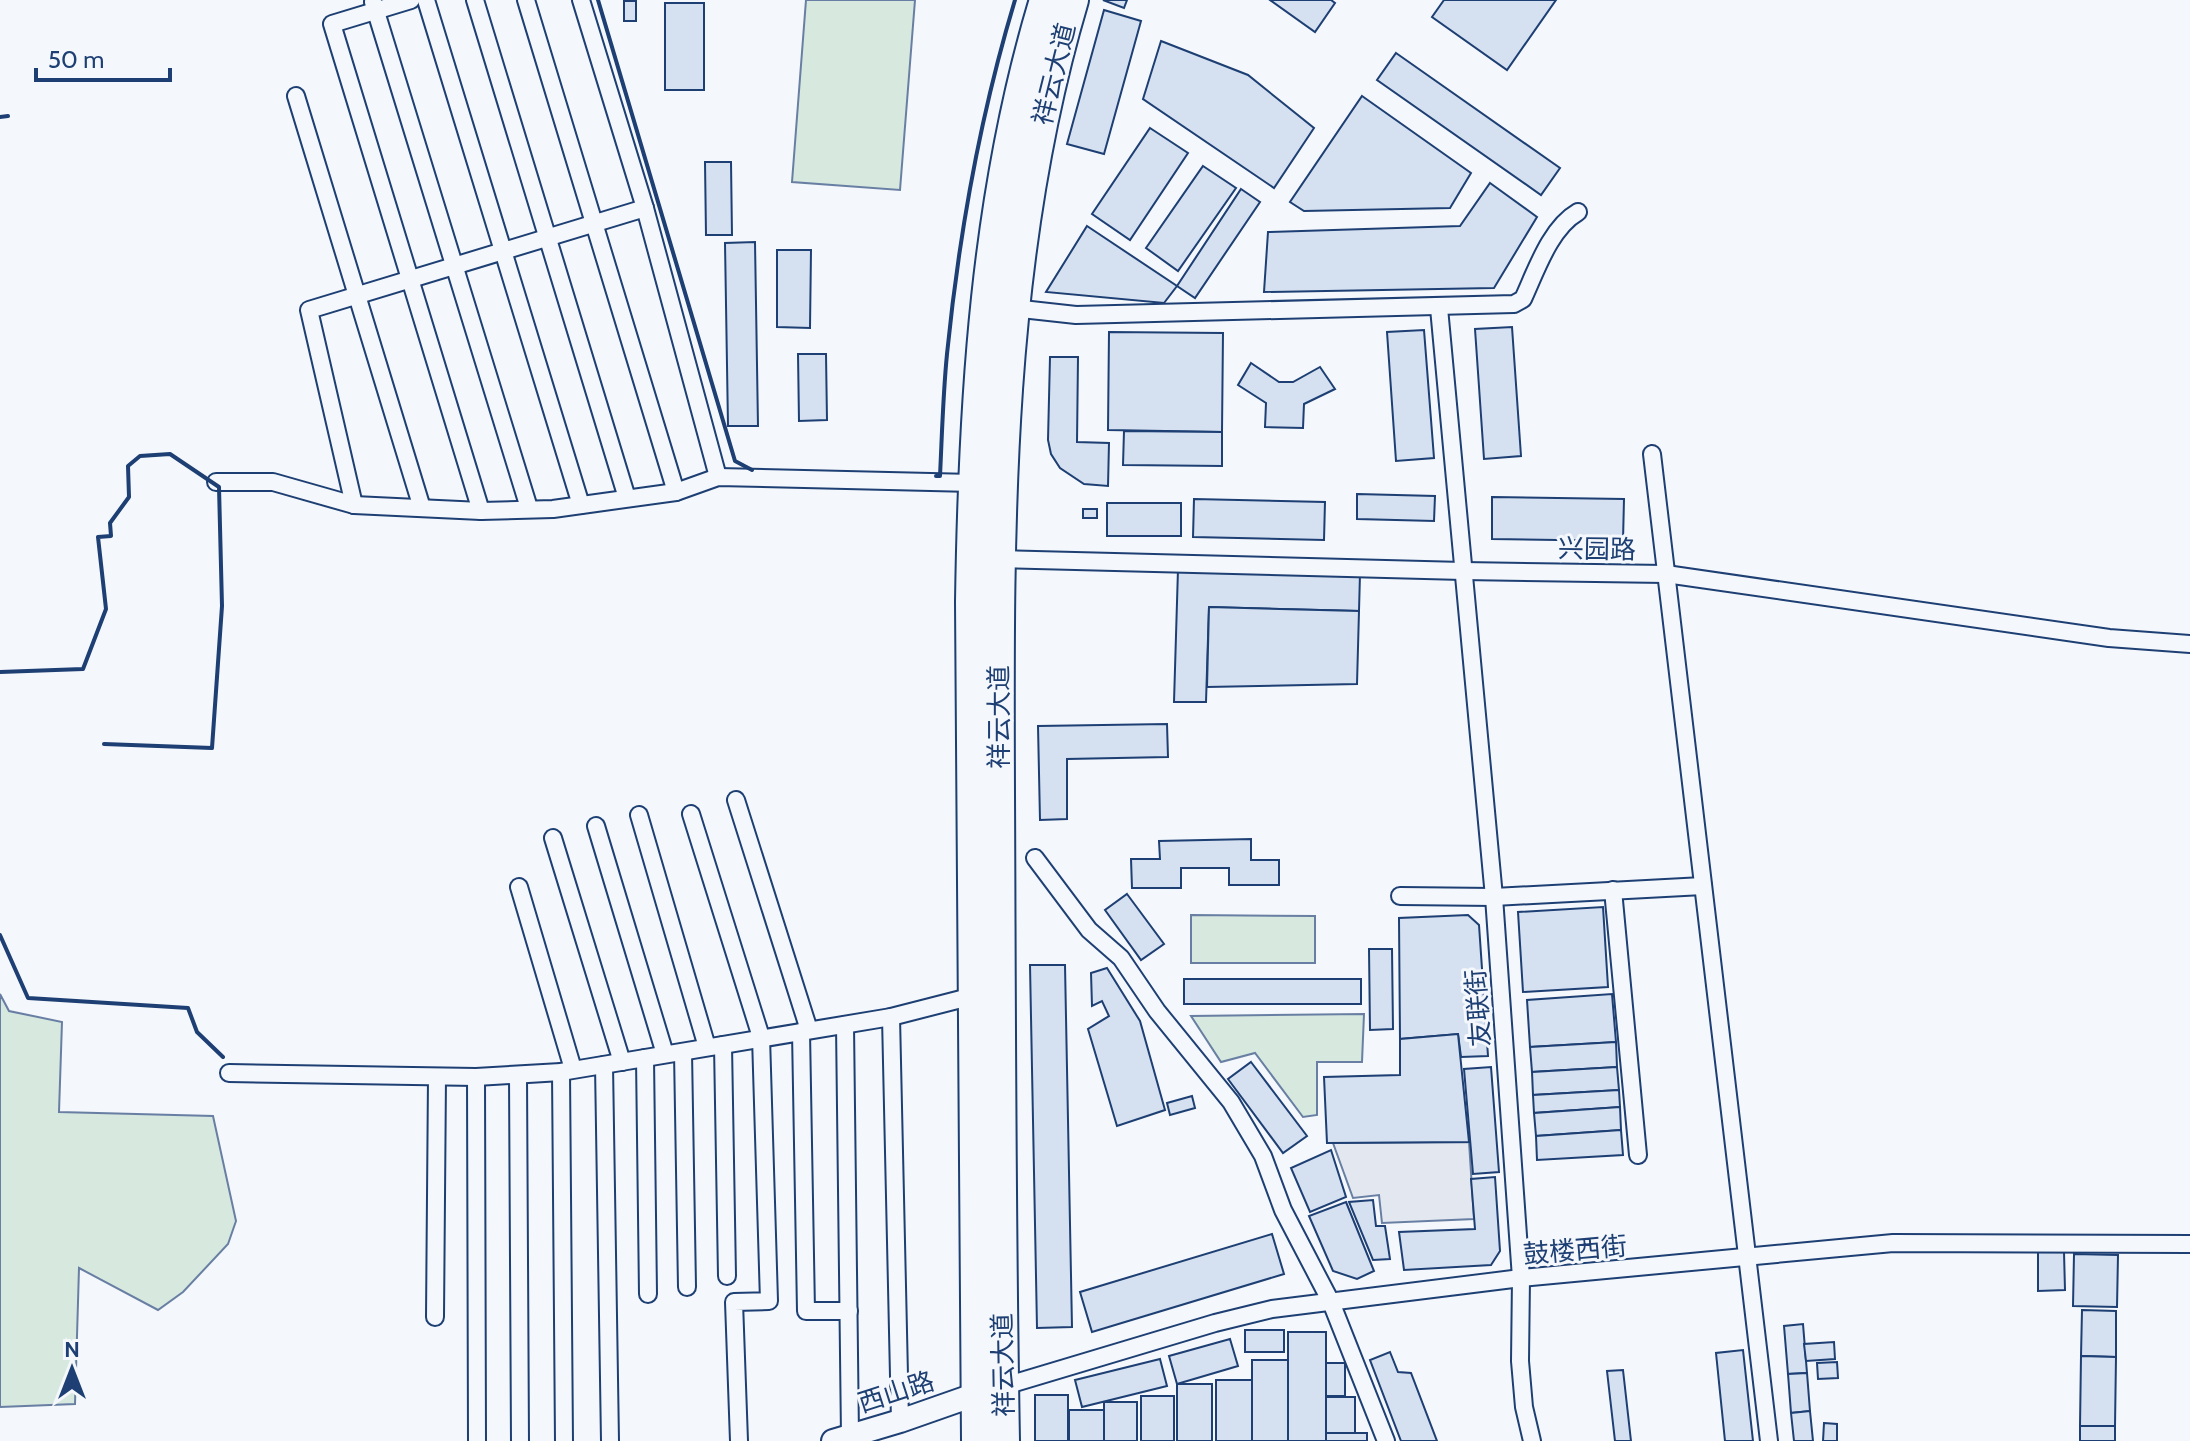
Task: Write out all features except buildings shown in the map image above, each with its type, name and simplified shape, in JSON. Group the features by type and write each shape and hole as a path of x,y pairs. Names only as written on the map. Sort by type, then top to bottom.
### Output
{"highway":[{"name":"祥云大道","path":"1004,1441 990,1390 973,996 973,483 982,340 995,237 1022,83 1045,0"},
{"name":"祥云大道","path":"977,1441 990,1390 1002,447 1013,308 1041,127 1073,0"}],"street":[{"path":"411,0 374,5 332,24 481,511"},
{"path":"426,0 581,505"},
{"path":"475,0 627,498"},
{"path":"526,0 676,492"},
{"path":"581,0 645,208 718,477"},
{"path":"374,5 529,508"},
{"path":"296,96 422,508"},
{"path":"354,505 309,310 645,208"},
{"path":"1013,308 1076,315 1514,304 1523,299 1554,236 1566,219 1578,212"},
{"name":"友联街","path":"1439,308 1494,897 1521,1278 1520,1361 1524,1407 1532,1441"},
{"path":"1652,454 1769,1441"},
{"path":"216,482 273,482 354,505 481,511 553,509 676,492 718,477 973,483"},
{"name":"兴园路","path":"999,559 1666,574 2109,638 2190,644"},
{"path":"736,800 805,1031 806,1311 849,1311"},
{"path":"691,814 761,1037 769,1301 734,1302 739,1441"},
{"path":"639,815 715,1046 727,1276"},
{"path":"596,826 665,1054"},
{"path":"553,838 622,1062"},
{"path":"1035,858 1089,930 1121,958 1157,1011 1231,1102 1263,1156 1283,1210 1331,1302 1386,1441"},
{"path":"1400,896 1494,897 1703,886"},
{"path":"519,887 567,1071 564,1441"},
{"path":"1613,890 1638,1155"},
{"path":"229,1073 476,1077 567,1071 891,1017 973,996"},
{"path":"891,1017 900,1421"},
{"path":"841,1438 849,1311 845,1025"},
{"path":"683,1052 687,1287"},
{"path":"645,1058 648,1294"},
{"path":"604,1065 610,1441"},
{"path":"518,1076 520,1441"},
{"path":"435,1317 437,1077"},
{"path":"476,1077 477,1441"},
{"name":"鼓楼西街","path":"990,1390 1272,1309 1521,1278 1893,1243 2190,1244"},
{"name":"西山路","path":"841,1438 990,1390"}],"shaded area":[{"path":"806,0 915,0 900,190 792,182"},
{"path":"1191,915 1315,916 1315,963 1191,963"},
{"path":"0,994 9,1011 62,1022 59,1112 213,1116 236,1221 228,1244 183,1292 158,1310 79,1268 75,1404 0,1407"},
{"path":"1364,1014 1362,1062 1317,1062 1317,1115 1303,1117 1255,1053 1221,1062 1191,1016"},
{"path":"1469,1142 1474,1219 1382,1223 1379,1195 1353,1198 1333,1143"}],"wall":[{"path":"598,0 735,461 752,470"},
{"path":"936,476 940,476 947,354 965,220 981,131 1015,0"},
{"path":"0,117 8,116"},
{"path":"0,672 83,669 106,609 98,537 111,536 110,523 129,497 128,466 140,456 170,454 219,487 222,606 212,748 104,744"},
{"path":"0,935 28,998 188,1008 197,1032 223,1057"}]}
